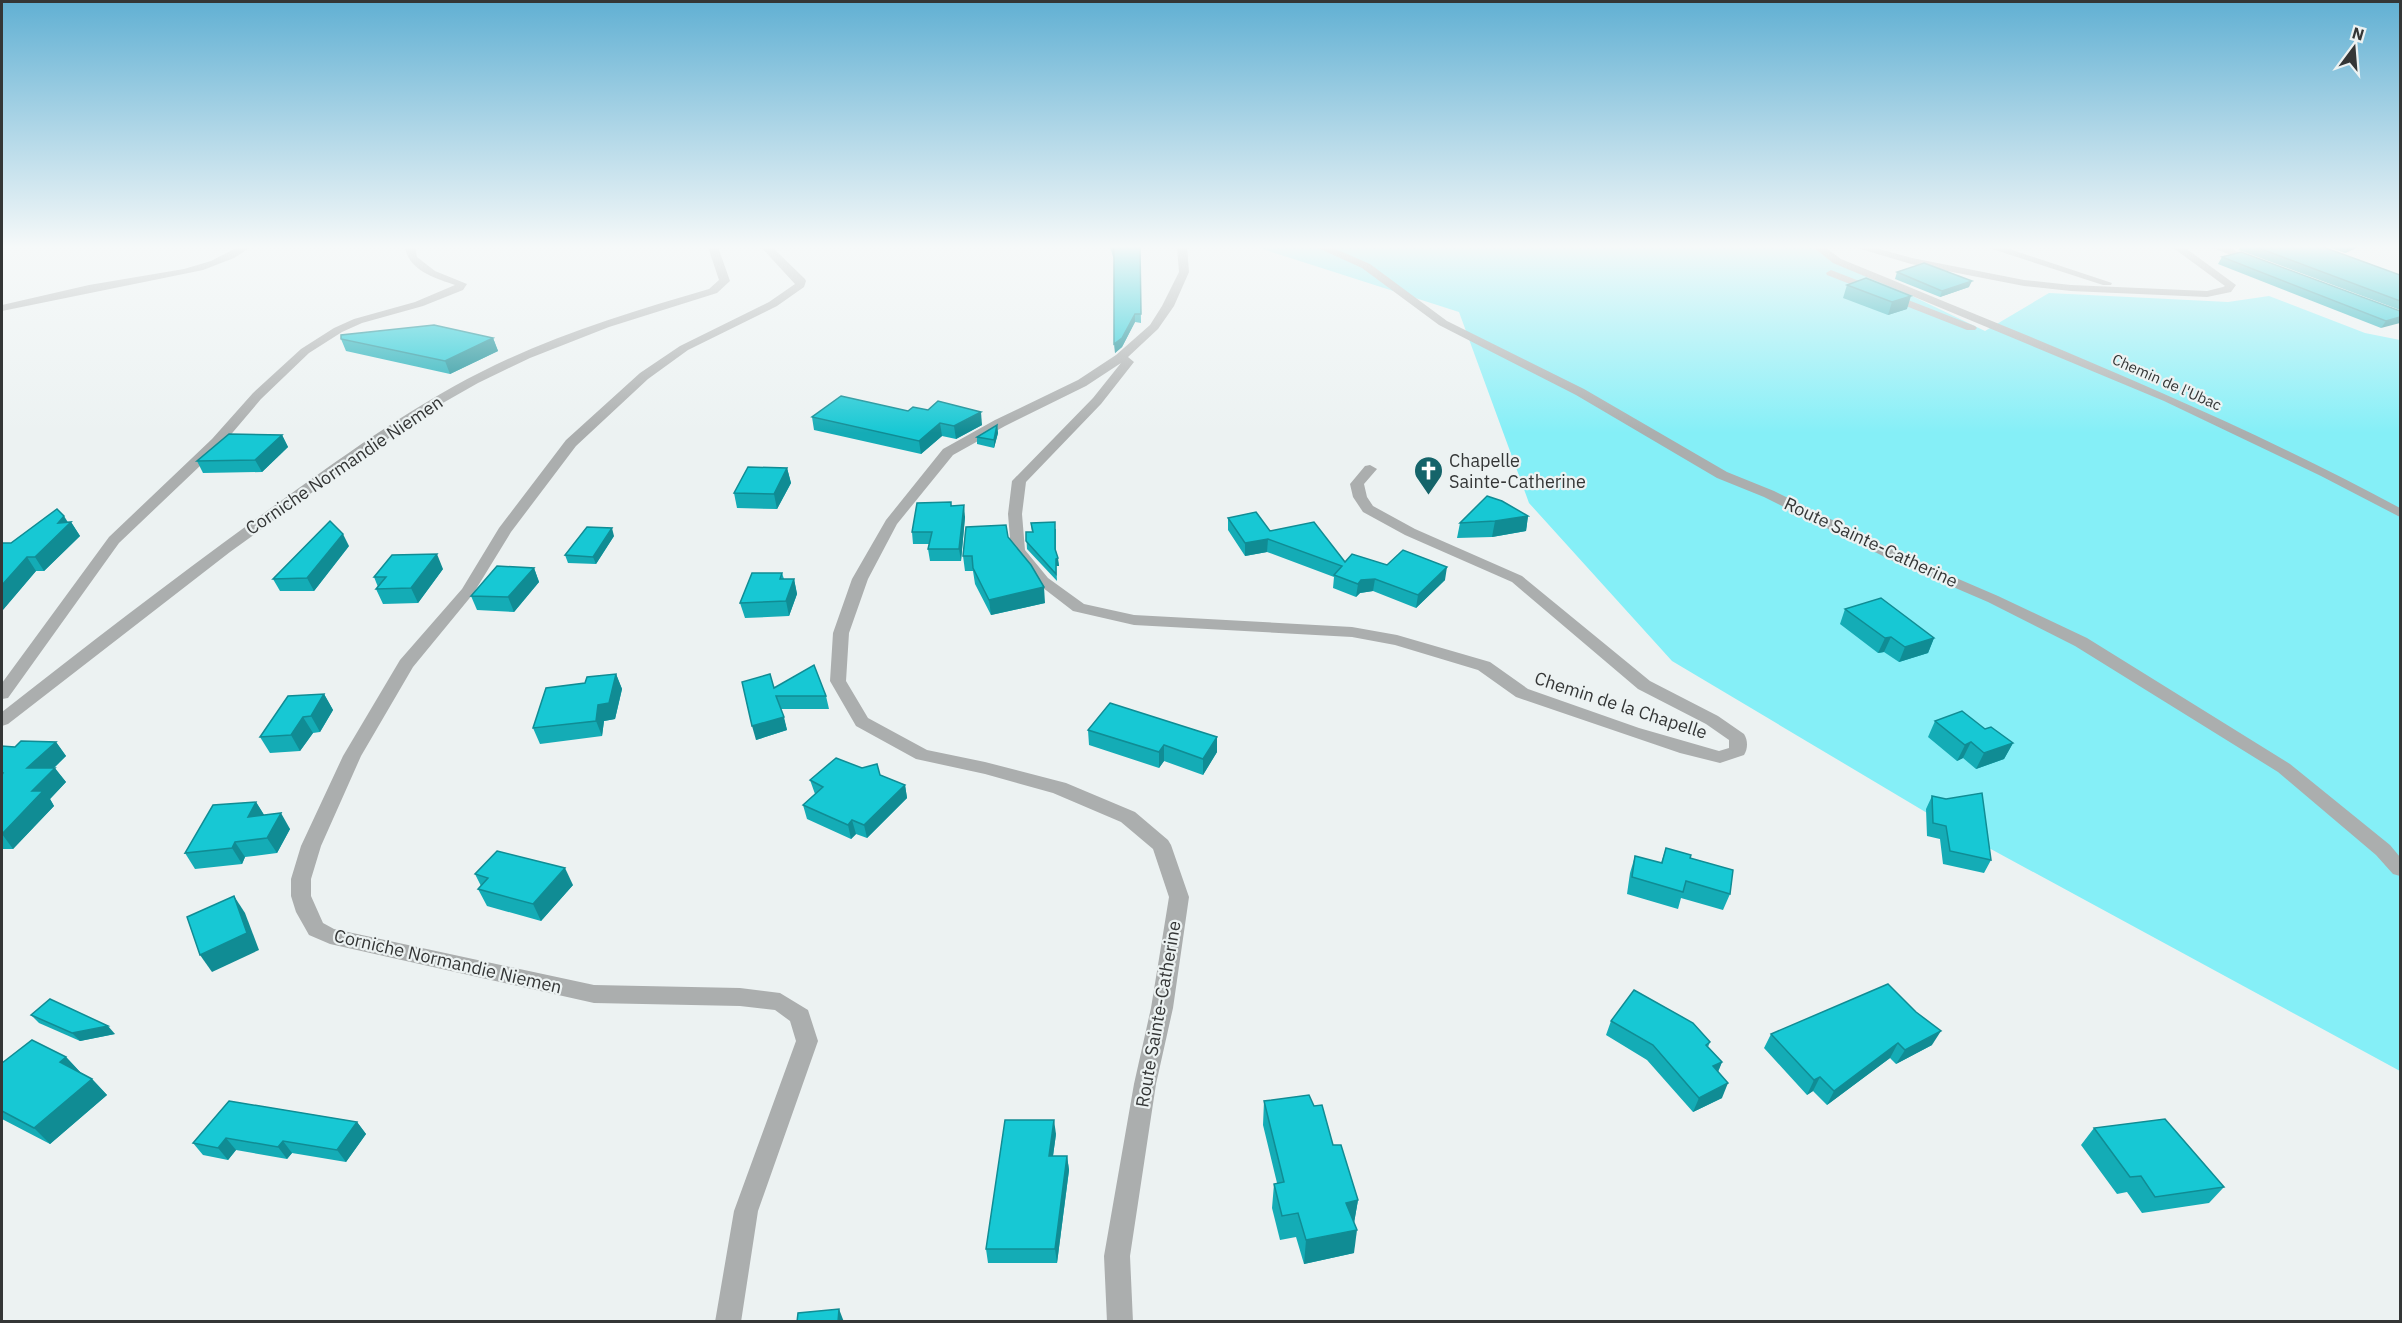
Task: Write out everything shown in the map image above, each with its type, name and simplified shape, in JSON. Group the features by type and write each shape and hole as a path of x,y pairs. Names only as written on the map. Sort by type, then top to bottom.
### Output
{"street":[{"path":"2,694 114,540 217,442 257,396 305,351 338,330 358,321 402,309"},
{"name":"Corniche Normandie Niemen","path":"2,720 232,542 422,409 500,367 562,340 650,309"},
{"name":"Corniche Normandie Niemen","path":"728,1322 746,1211 807,1041 800,1017 780,1002 740,997 594,994 330,936 316,929 306,912 301,896 301,879 311,846 352,756 406,664 468,591 504,531 571,443 644,376 684,348 763,309"},
{"name":"Route Sainte-Catherine","path":"1120,1322 1117,1256 1145,1084 1162,1008 1179,897 1161,845 1128,817 1059,788 985,768 921,755 862,722 837,681 841,633 860,579 891,523 948,452 1000,423 1082,383 1120,358 1154,327 1166,309"},
{"name":"Route Sainte-Catherine","path":"1426,309 1443,323 1580,392 1722,475 1769,494 1900,559 1993,598 2080,642 2284,768 2383,850 2400,869"},
{"path":"1921,309 2030,352 2080,362"},
{"name":"Chemin de l'Ubac","path":"1952,309 2168,399 2326,473 2400,513"},
{"name":"Chemin de la Chapelle","path":"1120,358 1128,362 1097,401 1019,481 1015,514 1018,551 1042,581 1079,608 1134,620 1352,632 1397,640 1484,666 1522,693 1686,749 1720,757 1738,751 1738,738 1712,720 1644,685 1517,579 1410,532 1368,509 1360,497 1357,483 1370,469"}],"shaded area":[{"path":"1449,309 1939,309 1985,331 2022,309 2302,309 2365,333 2400,340 2400,1071 1954,829 1672,661 1529,503 1459,312"}],"building":[{"path":"1114,309 1141,309 1141,314 1135,314 1122,338 1114,344"},
{"path":"2355,309 2394,309 2400,311 2400,317 2386,321"},
{"path":"434,325 493,338 445,361 341,339 341,335"},
{"path":"841,396 908,411 913,407 928,410 938,401 981,412 954,426 940,423 919,441 812,417"},
{"path":"997,425 994,440 977,437"},
{"path":"229,434 282,435 255,460 197,461"},
{"path":"748,467 787,468 774,494 734,493"},
{"path":"1487,496 1502,501 1528,516 1460,523"},
{"path":"951,502 951,506 964,505 959,549 928,549 932,532 912,532 917,503"},
{"path":"57,509 64,516 58,523 71,522 35,557 27,557 2,585 2,543 11,543"},
{"path":"1256,512 1270,531 1314,522 1345,562 1352,554 1387,565 1403,550 1447,567 1418,595 1375,579 1361,580 1358,584 1334,575 1342,566 1268,539 1245,543 1228,518"},
{"path":"330,521 343,534 307,578 273,579"},
{"path":"1055,522 1055,549 1058,558 1056,559 1056,574 1026,541 1026,532 1033,532 1031,523"},
{"path":"1006,525 1008,537 1031,565 1044,587 989,600 973,568 972,556 963,556 966,527"},
{"path":"587,527 612,528 593,557 565,555"},
{"path":"437,554 411,588 376,589 386,577 374,577 392,555"},
{"path":"497,566 534,568 508,597 471,596"},
{"path":"752,573 782,573 780,579 794,579 786,601 740,603"},
{"path":"1881,598 1934,638 1905,647 1891,637 1885,638 1845,609"},
{"path":"814,665 826,696 776,696 784,717 752,726 742,682 770,674 774,688"},
{"path":"616,674 609,703 598,705 596,721 533,728 546,688 585,683 587,677"},
{"path":"324,694 311,716 303,717 291,735 260,737 288,696"},
{"path":"1110,703 1217,737 1203,759 1164,745 1159,752 1088,730"},
{"path":"1962,711 1985,729 1991,727 2013,743 1984,753 1971,742 1965,745 1935,721"},
{"path":"21,741 56,742 27,768 55,768 32,791 43,791 2,834 2,746 15,747"},
{"path":"836,758 862,768 877,764 880,775 905,785 864,825 852,820 848,825 803,805 823,787 810,780"},
{"path":"1982,793 1991,860 1950,851 1946,826 1933,823 1932,796 1946,799"},
{"path":"256,802 248,817 281,813 267,838 235,842 232,848 185,853 213,805"},
{"path":"1666,848 1691,855 1690,858 1733,870 1730,894 1686,881 1683,892 1632,877 1635,856 1662,863"},
{"path":"497,851 565,868 533,904 478,889 488,878 475,874"},
{"path":"234,896 247,933 200,955 187,917"},
{"path":"1888,984 1916,1012 1941,1031 1905,1050 1898,1043 1834,1091 1820,1077 1814,1080 1771,1034"},
{"path":"1634,990 1693,1023 1710,1042 1706,1045 1722,1062 1713,1066 1728,1083 1699,1098 1653,1045 1611,1021"},
{"path":"50,999 108,1026 72,1033 31,1015"},
{"path":"32,1040 66,1057 60,1062 92,1079 34,1128 2,1111 2,1063"},
{"path":"1309,1095 1314,1106 1322,1105 1333,1145 1341,1145 1358,1200 1346,1203 1357,1230 1306,1240 1298,1213 1282,1216 1274,1184 1284,1182 1264,1101"},
{"path":"229,1101 357,1122 337,1150 283,1141 278,1147 226,1138 218,1148 193,1143"},
{"path":"2165,1119 2224,1187 2155,1197 2141,1176 2130,1177 2094,1128"},
{"path":"1005,1120 1054,1120 1049,1156 1067,1156 1055,1249 986,1249"},
{"path":"839,1309 838,1322 797,1322 798,1313"}],"place":[{"name":"Chapelle Sainte-Catherine","path":"1428,496"}]}
